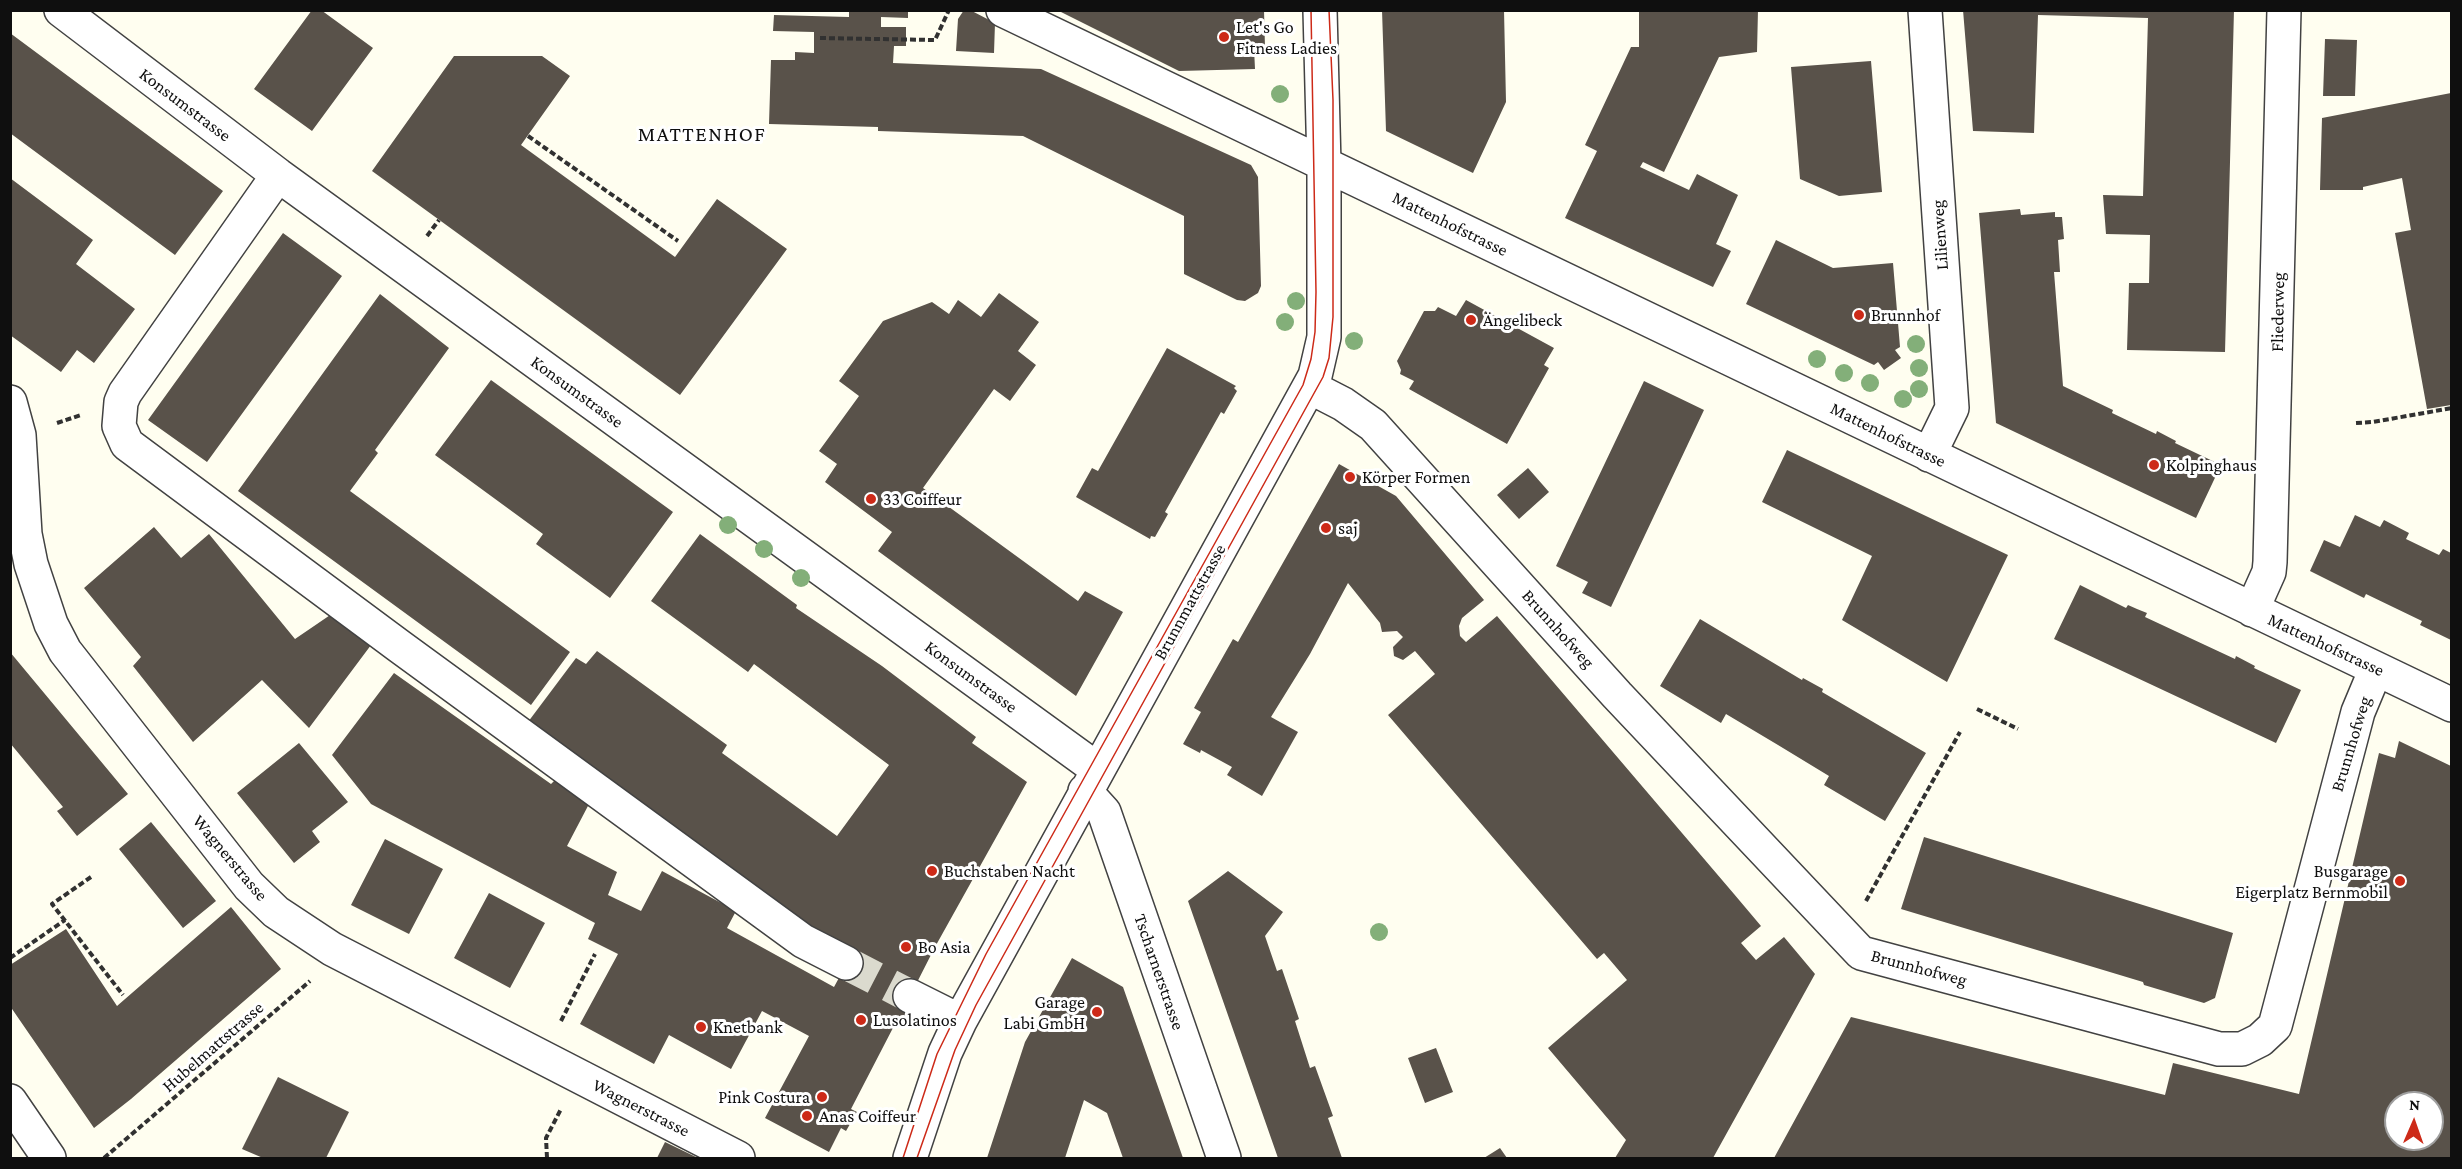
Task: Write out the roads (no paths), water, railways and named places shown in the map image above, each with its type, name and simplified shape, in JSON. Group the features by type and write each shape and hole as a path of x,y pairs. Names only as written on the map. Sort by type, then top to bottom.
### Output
{"street":[{"name":"Konsumstrasse","path":"61,10 278,175 1091,780"},
{"name":"Mattenhofstrasse","path":"1004,10 2451,705"},
{"name":"Brunnmattstrasse","path":"910,1158 945,1053 960,1021 1310,387 1321,356 1324,337 1324,165 1320,10"},
{"name":"Lilienweg","path":"1925,10 1952,408 1929,455"},
{"name":"Fliederweg","path":"2252,610 2269,572 2270,562 2284,10"},
{"path":"278,175 125,393 121,402 119,426 127,444 174,481 803,941 846,963"},
{"name":"Brunnhofweg","path":"1310,387 1343,404 1373,424 1617,695 1861,953 2219,1049 2242,1049 2260,1040 2275,1026 2358,712 2376,669"},
{"name":"Wagnerstrasse","path":"10,402 19,435 25,534 31,564 51,624 65,651 249,886 276,912 332,949 738,1158"},
{"name":"Tscharnerstrasse","path":"1091,780 1224,1158"},
{"path":"910,996 960,1021"},
{"path":"10,1101 49,1158"}],"tunnel":[{"path":"846,963 910,996"}],"tram line":[{"path":"903,1158 937,1054 986,954 1303,385 1311,359 1315,332 1316,292 1311,10"},
{"path":"917,1158 955,1050 976,1005 1323,377 1329,358 1333,317 1333,100 1329,10"}],"place":[{"name":"Let's Go Fitness Ladies","path":"1224,37"},
{"name":"Brunnhof","path":"1859,315"},
{"name":"Ängelibeck","path":"1471,320"},
{"name":"Kolpinghaus","path":"2154,465"},
{"name":"Körper Formen","path":"1350,477"},
{"name":"33 Coiffeur","path":"871,499"},
{"name":"saj","path":"1326,528"},
{"name":"Buchstaben Nacht","path":"932,871"},
{"name":"Busgarage Eigerplatz Bernmobil","path":"2400,881"},
{"name":"Bo Asia","path":"906,947"},
{"name":"Garage Labi GmbH","path":"1097,1012"},
{"name":"Lusolatinos","path":"861,1020"},
{"name":"Knetbank","path":"701,1027"},
{"name":"Pink Costura","path":"822,1097"},
{"name":"Anas Coiffeur","path":"807,1116"}],"district":[{"name":"MATTENHOF","path":"702,135"}]}
